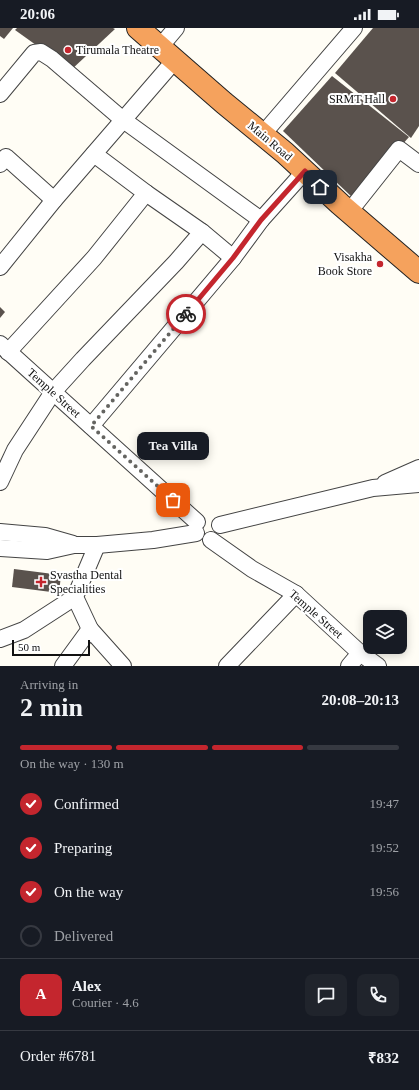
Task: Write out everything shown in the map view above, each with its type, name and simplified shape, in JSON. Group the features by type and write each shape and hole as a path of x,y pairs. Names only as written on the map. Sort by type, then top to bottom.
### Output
{"highway":[{"name":"Main Road","path":"138,28 263,134 305,171 320,187 419,272"}],"street":[{"path":"0,267 122,119 167,54 176,28"},
{"path":"263,134 354,28"},
{"path":"0,94 34,53 41,52 52,59 122,119 261,220"},
{"path":"349,212 399,149 419,164"},
{"path":"94,154 202,232 233,258"},
{"path":"0,164 6,157 54,200"},
{"path":"91,426 233,258 261,220 305,171"},
{"path":"4,348 94,258 146,193"},
{"path":"0,482 15,450 53,392 176,262 202,232"},
{"name":"Temple Street","path":"4,348 91,426 197,527"},
{"path":"373,488 419,468"},
{"path":"220,525 373,488 419,484"},
{"path":"0,548 47,551 74,545 97,545 153,540 197,527 205,516 214,517 220,525 218,534 211,540 203,540 197,527"},
{"path":"0,532 45,536 74,545"},
{"name":"Temple Street","path":"211,540 252,569 296,594 360,653 378,666"},
{"path":"0,639 24,630 75,597 97,545"},
{"path":"227,666 296,594"},
{"path":"75,597 90,629 122,666"},
{"path":"63,666 90,629"},
{"path":"349,666 360,653"}],"building":[{"path":"0,28 13,28 4,39 0,36"},
{"name":"Tirumala Theatre","path":"17,28 115,29 71,70 15,30"},
{"name":"SRMT Hall","path":"373,28 419,28 419,126 411,138 335,73"},
{"path":"332,76 409,137 354,199 283,131"},
{"path":"0,307 5,312 0,318"},
{"path":"14,569 61,575 59,593 12,587"}],"way so far":[{"path":"173,500 91,426 186,314"}],"place":[{"name":"Tirumala Theatre","path":"68,50"},
{"name":"SRMT Hall","path":"393,99"},
{"name":"Visakha Book Store","path":"380,264"},
{"name":"Tea Villa","path":"173,500"},
{"name":"Svastha Dental Specialities","path":"41,582"}],"route":[{"path":"186,314 233,258 261,220 305,171 320,187"}]}
